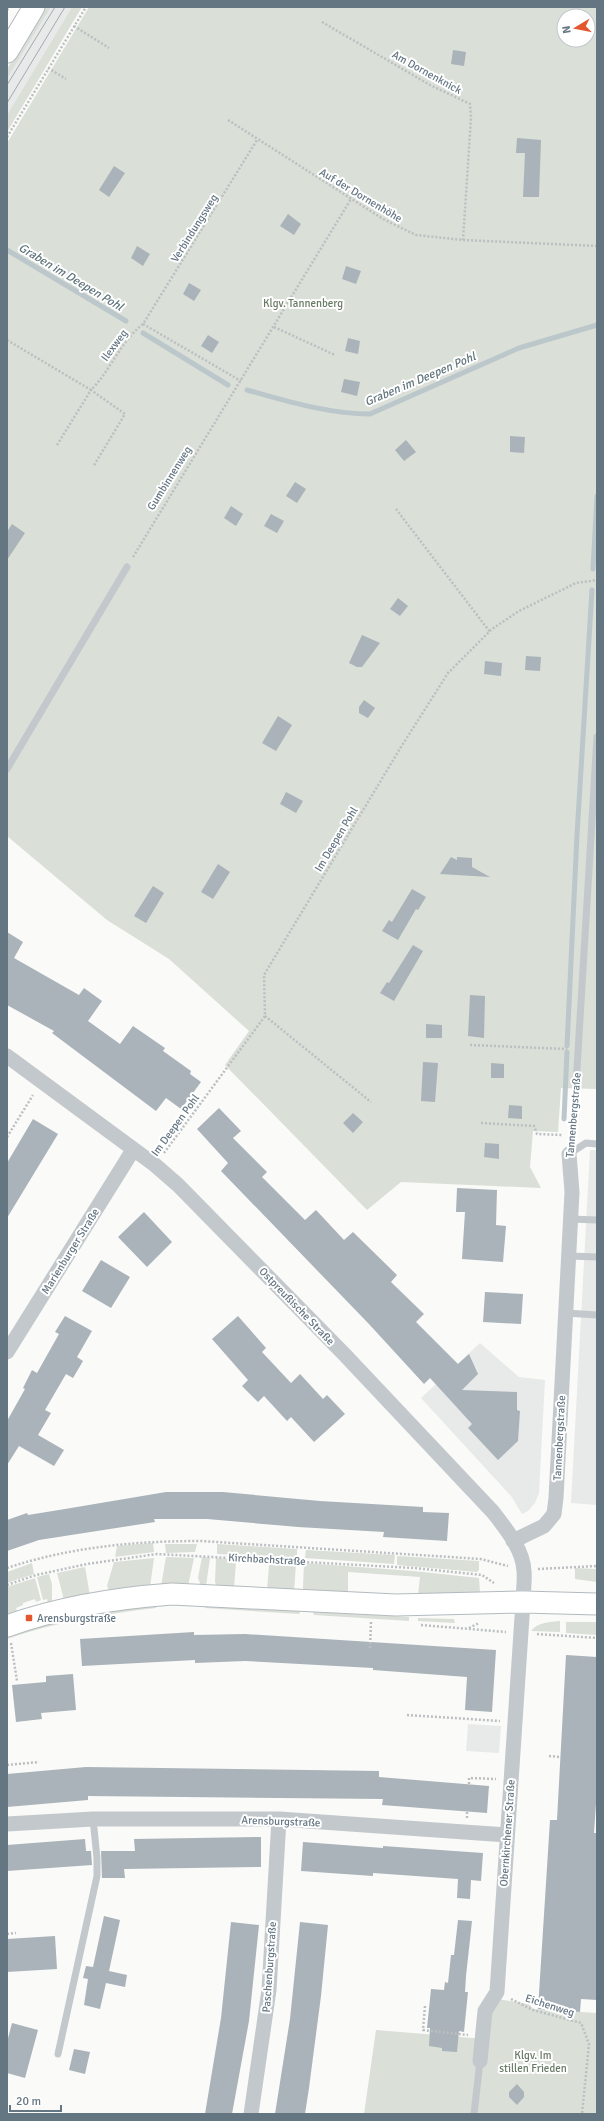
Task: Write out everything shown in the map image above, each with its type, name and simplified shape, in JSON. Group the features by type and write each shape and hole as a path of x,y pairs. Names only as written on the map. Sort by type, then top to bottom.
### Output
{"main road":[{"path":"7,52 34,7"},
{"path":"9,1633 76,1606 140,1596 172,1594 396,1605 523,1602 597,1604"}],"street":[{"name":"Ostpreußische Straße","path":"7,1056 133,1150 156,1165 178,1185 344,1354 493,1512 513,1541 522,1558 524,1570 523,1602"},
{"name":"Marienburger Straße","path":"7,1352 133,1150"},
{"name":"Tannenbergstraße","path":"513,1541 544,1526 554,1514 572,1192 569,1154"},
{"name":"Obernkirchener Straße","path":"480,2061 485,2011 497,1992 523,1602"},
{"name":"Arensburgstraße","path":"7,1824 93,1820 278,1819 507,1835"},
{"name":"Paschenburgstraße","path":"251,2114 269,1990 278,1819"}],"lane":[{"path":"7,769 127,567"},
{"name":"Tannenbergstraße","path":"569,1154 573,1135 597,737"},
{"path":"569,1154 586,1143 597,1144"},
{"path":"570,1219 597,1220"},
{"path":"568,1256 597,1257"},
{"path":"566,1313 597,1316"},
{"path":"58,2054 97,1876 97,1858 93,1820"},
{"path":"474,2114 480,2061"}],"path":[{"path":"7,137 86,7"},
{"name":"Am Dornenknick","path":"322,22 430,85 470,104 471,118 464,240"},
{"path":"74,26 109,48"},
{"path":"48,68 66,79"},
{"name":"Auf der Dornenhöhe","path":"228,120 257,140 383,219 416,235 464,240 597,246"},
{"name":"Verbindungsweg","path":"143,324 257,140"},
{"name":"Gumbinnenweg","path":"127,567 351,199"},
{"path":"143,324 241,381"},
{"name":"Ilexweg","path":"57,445 91,390 100,381 131,334 143,324"},
{"path":"274,327 335,355"},
{"path":"7,340 91,390 125,414 93,467"},
{"path":"396,509 490,632"},
{"name":"Im Deepen Pohl","path":"156,1165 265,1016 264,975 401,747 448,673 490,632 519,611 576,583 597,580"},
{"path":"265,1016 371,1102"},
{"path":"470,1045 578,1050"},
{"path":"7,1137 41,1081"},
{"path":"481,1123 534,1126 537,1134 573,1135"},
{"name":"Kirchbachstraße","path":"7,1568 54,1555 114,1545 158,1541 201,1541 481,1559 524,1570"},
{"name":"Kirchbachstraße","path":"7,1585 36,1575 87,1564 157,1554 414,1568 482,1575 499,1587"},
{"path":"524,1570 560,1566 597,1566"},
{"path":"363,1621 378,1622"},
{"path":"370,1648 371,1621"},
{"path":"416,1624 469,1628"},
{"path":"7,1642 9,1633"},
{"path":"9,1633 17,1681"},
{"path":"406,1715 514,1722"},
{"path":"549,1756 560,1757"},
{"path":"7,1765 39,1762"},
{"path":"469,1784 469,1778 510,1780"},
{"path":"7,1934 16,1934"},
{"name":"Eichenweg","path":"497,1992 533,2010 581,2023 589,2044 582,2114"},
{"path":"426,2006 423,2030 482,2036"}],"shaded area":[{"path":"51,7 72,7 7,115 7,79"},
{"path":"590,1150 597,1150 597,1505 571,1503"},
{"path":"480,1343 519,1377 545,1380 539,1493 535,1503 528,1511 522,1514 511,1496 421,1398"},
{"path":"468,1724 501,1726 499,1753 466,1751"}],"green space":[{"path":"45,7 51,7 7,79 7,69"},
{"path":"72,7 82,7 7,132 7,115"},
{"name":"Klgv. Tannenberg","path":"89,7 597,7 597,1089 561,1088 558,1132 533,1131 530,1167 541,1188 401,1182 367,1210 225,1065 249,1031 169,959 107,920 7,836 7,143"},
{"path":"153,1543 154,1552 115,1557 117,1546"},
{"path":"165,1544 197,1544 195,1552 166,1553"},
{"path":"217,1544 297,1549 297,1558 217,1554"},
{"path":"306,1550 395,1555 394,1564 305,1558"},
{"path":"397,1556 479,1561 479,1570 477,1572 397,1565"},
{"path":"166,1557 194,1558 188,1586 161,1586"},
{"path":"202,1557 210,1558 206,1586 201,1586 198,1578"},
{"path":"154,1558 150,1587 110,1592 107,1586 114,1562"},
{"path":"216,1558 296,1563 294,1592 267,1591 269,1565 236,1562 234,1588 217,1587 215,1582"},
{"path":"32,1563 34,1574 7,1583 7,1572"},
{"path":"304,1563 413,1571 479,1578 480,1593 418,1595 420,1577 348,1572 348,1594 306,1593 303,1588"},
{"path":"85,1567 90,1596 64,1600 57,1573"},
{"path":"575,1568 597,1569 597,1582 575,1579"},
{"path":"49,1574 52,1584 52,1603 48,1604 47,1599 43,1600 37,1577"},
{"path":"35,1578 41,1600 36,1602 35,1599 23,1603 23,1605 16,1608 18,1614 7,1618 7,1587"},
{"path":"205,1604 301,1610 299,1614 205,1608"},
{"path":"156,1605 156,1608 62,1623 7,1639 7,1635 83,1614"},
{"path":"313,1612 409,1617 409,1621 314,1615"},
{"path":"418,1618 454,1619 455,1623 418,1621"},
{"path":"560,1621 560,1632 531,1631 541,1624"},
{"path":"566,1622 597,1622 597,1635 566,1633"},
{"name":"Klgv. Im stillen Frieden","path":"491,1998 529,2004 533,2009 597,2013 597,2114 364,2114 376,2030 485,2039"}],"building":[{"path":"453,50 466,52 464,66 451,64"},
{"path":"517,138 541,140 539,197 523,197 525,153 516,153"},
{"path":"114,166 125,173 109,197 99,190"},
{"path":"288,214 301,224 294,235 280,226"},
{"path":"137,246 150,254 143,266 131,258"},
{"path":"346,266 361,271 356,284 342,279"},
{"path":"189,283 201,290 194,301 183,294"},
{"path":"208,335 219,342 212,353 201,346"},
{"path":"348,338 360,341 358,354 345,351"},
{"path":"344,379 360,382 357,396 341,392"},
{"path":"510,436 525,437 524,453 510,452"},
{"path":"406,440 416,452 404,461 395,450"},
{"path":"295,482 306,489 297,503 286,496"},
{"path":"231,506 243,514 236,526 224,518"},
{"path":"271,514 284,521 277,533 264,526"},
{"path":"12,524 25,533 7,560 7,532"},
{"path":"398,598 408,606 400,616 390,609"},
{"path":"362,635 380,643 362,667 357,667 349,663"},
{"path":"526,656 541,657 540,671 525,670"},
{"path":"485,661 502,663 501,676 484,674"},
{"path":"364,700 375,708 368,718 359,713 359,707"},
{"path":"278,716 292,725 276,751 262,743"},
{"path":"286,792 303,801 296,813 280,804"},
{"path":"451,857 457,860 457,857 472,858 472,867 490,877 440,874"},
{"path":"218,864 230,872 213,899 201,892"},
{"path":"153,886 164,893 146,923 134,916"},
{"path":"412,889 426,897 418,910 416,909 398,940 382,931 389,920 392,922"},
{"path":"7,932 23,942 14,958 79,995 84,988 102,1001 88,1021 120,1044 133,1026 165,1048 163,1051 191,1071 190,1074 201,1082 181,1109 166,1098 156,1111 52,1033 54,1031 7,1005"},
{"path":"413,945 423,951 394,1001 380,993 387,982 389,983"},
{"path":"470,995 485,996 484,1038 468,1036"},
{"path":"426,1024 442,1025 442,1038 426,1038"},
{"path":"423,1062 438,1063 435,1102 421,1101"},
{"path":"491,1063 504,1064 504,1078 491,1078"},
{"path":"509,1105 522,1106 522,1119 508,1118"},
{"path":"219,1108 241,1131 233,1138 267,1172 262,1177 305,1220 316,1210 344,1240 353,1232 397,1275 391,1282 424,1314 416,1322 458,1364 469,1354 478,1374 462,1390 517,1392 517,1410 520,1411 518,1441 498,1460 468,1428 472,1424 430,1378 424,1384 368,1323 221,1171 228,1163 197,1129"},
{"path":"353,1113 363,1122 353,1133 343,1123"},
{"path":"33,1119 58,1134 7,1218 7,1163"},
{"path":"485,1143 499,1144 499,1159 484,1157"},
{"path":"457,1188 497,1190 496,1225 506,1226 503,1262 462,1259 465,1212 456,1212"},
{"path":"144,1212 172,1242 147,1267 118,1237"},
{"path":"101,1260 130,1277 111,1308 82,1291"},
{"path":"485,1292 523,1294 521,1324 483,1322"},
{"path":"65,1316 92,1331 77,1357 83,1361 73,1378 66,1374 45,1410 51,1413 38,1435 64,1450 54,1466 19,1446 7,1465 7,1421 25,1389 23,1388 32,1370 37,1373 59,1334 55,1332"},
{"path":"238,1316 266,1348 262,1352 291,1383 300,1374 323,1399 327,1395 345,1414 314,1442 291,1417 287,1421 264,1396 258,1402 242,1386 248,1380 212,1339"},
{"path":"166,1492 223,1492 320,1501 423,1507 423,1512 449,1513 447,1541 383,1537 384,1532 298,1527 207,1519 154,1519 155,1522 39,1540 7,1551 7,1520 27,1513 28,1515"},
{"path":"194,1632 194,1635 245,1634 496,1650 492,1712 465,1710 467,1677 373,1670 373,1668 245,1661 195,1663 195,1660 82,1666 80,1639"},
{"path":"566,1655 597,1657 597,1789 594,1833 597,1833 597,2000 581,1999 580,2012 538,2009 550,1820 557,1820"},
{"path":"73,1674 76,1710 41,1713 42,1719 16,1722 12,1685 46,1682 46,1676"},
{"path":"86,1767 379,1771 379,1777 489,1786 487,1813 382,1805 383,1799 88,1796 88,1800 7,1807 7,1774"},
{"path":"261,1837 261,1867 124,1869 125,1878 102,1878 101,1851 135,1851 134,1839"},
{"path":"85,1839 86,1851 91,1851 92,1865 7,1871 7,1845"},
{"path":"303,1842 483,1853 481,1881 471,1880 470,1899 457,1898 458,1879 373,1873 373,1876 301,1871"},
{"path":"104,1916 120,1920 109,1971 127,1975 125,1987 106,1983 100,2009 84,2005 88,1979 83,1978 86,1966 93,1967"},
{"path":"458,1920 472,1921 466,1976 465,1992 468,1992 464,2032 459,2031 457,2052 442,2051 442,2048 429,2046 430,2028 427,2028 431,1989 444,1990 445,1982 448,1983 451,1955 454,1955"},
{"path":"231,1922 259,1925 249,2021 232,2114 205,2114 221,2018"},
{"path":"300,1922 328,1925 321,1996 305,2114 275,2114 290,2019"},
{"path":"55,1936 57,1969 7,1972 7,1939"},
{"path":"12,2023 38,2030 25,2078 7,2073 7,2042"},
{"path":"74,2049 90,2052 85,2074 69,2070"},
{"path":"517,2084 524,2092 524,2097 517,2105 509,2097 509,2092"}],"waterway":[{"name":"Graben im Deepen Pohl","path":"7,250 126,321"},
{"name":"Graben im Deepen Pohl","path":"247,390 323,409 339,412 370,414 519,348 597,325"},
{"name":"Graben im Deepen Pohl","path":"143,333 228,385"},
{"path":"593,569 597,496"},
{"path":"567,1046 577,835 592,590"},
{"path":"564,1119 567,1052"}],"tram line":[{"path":"7,85 55,7"},
{"path":"7,103 65,7"}],"place":[{"name":"Arensburgstraße","path":"29,1618"}]}
